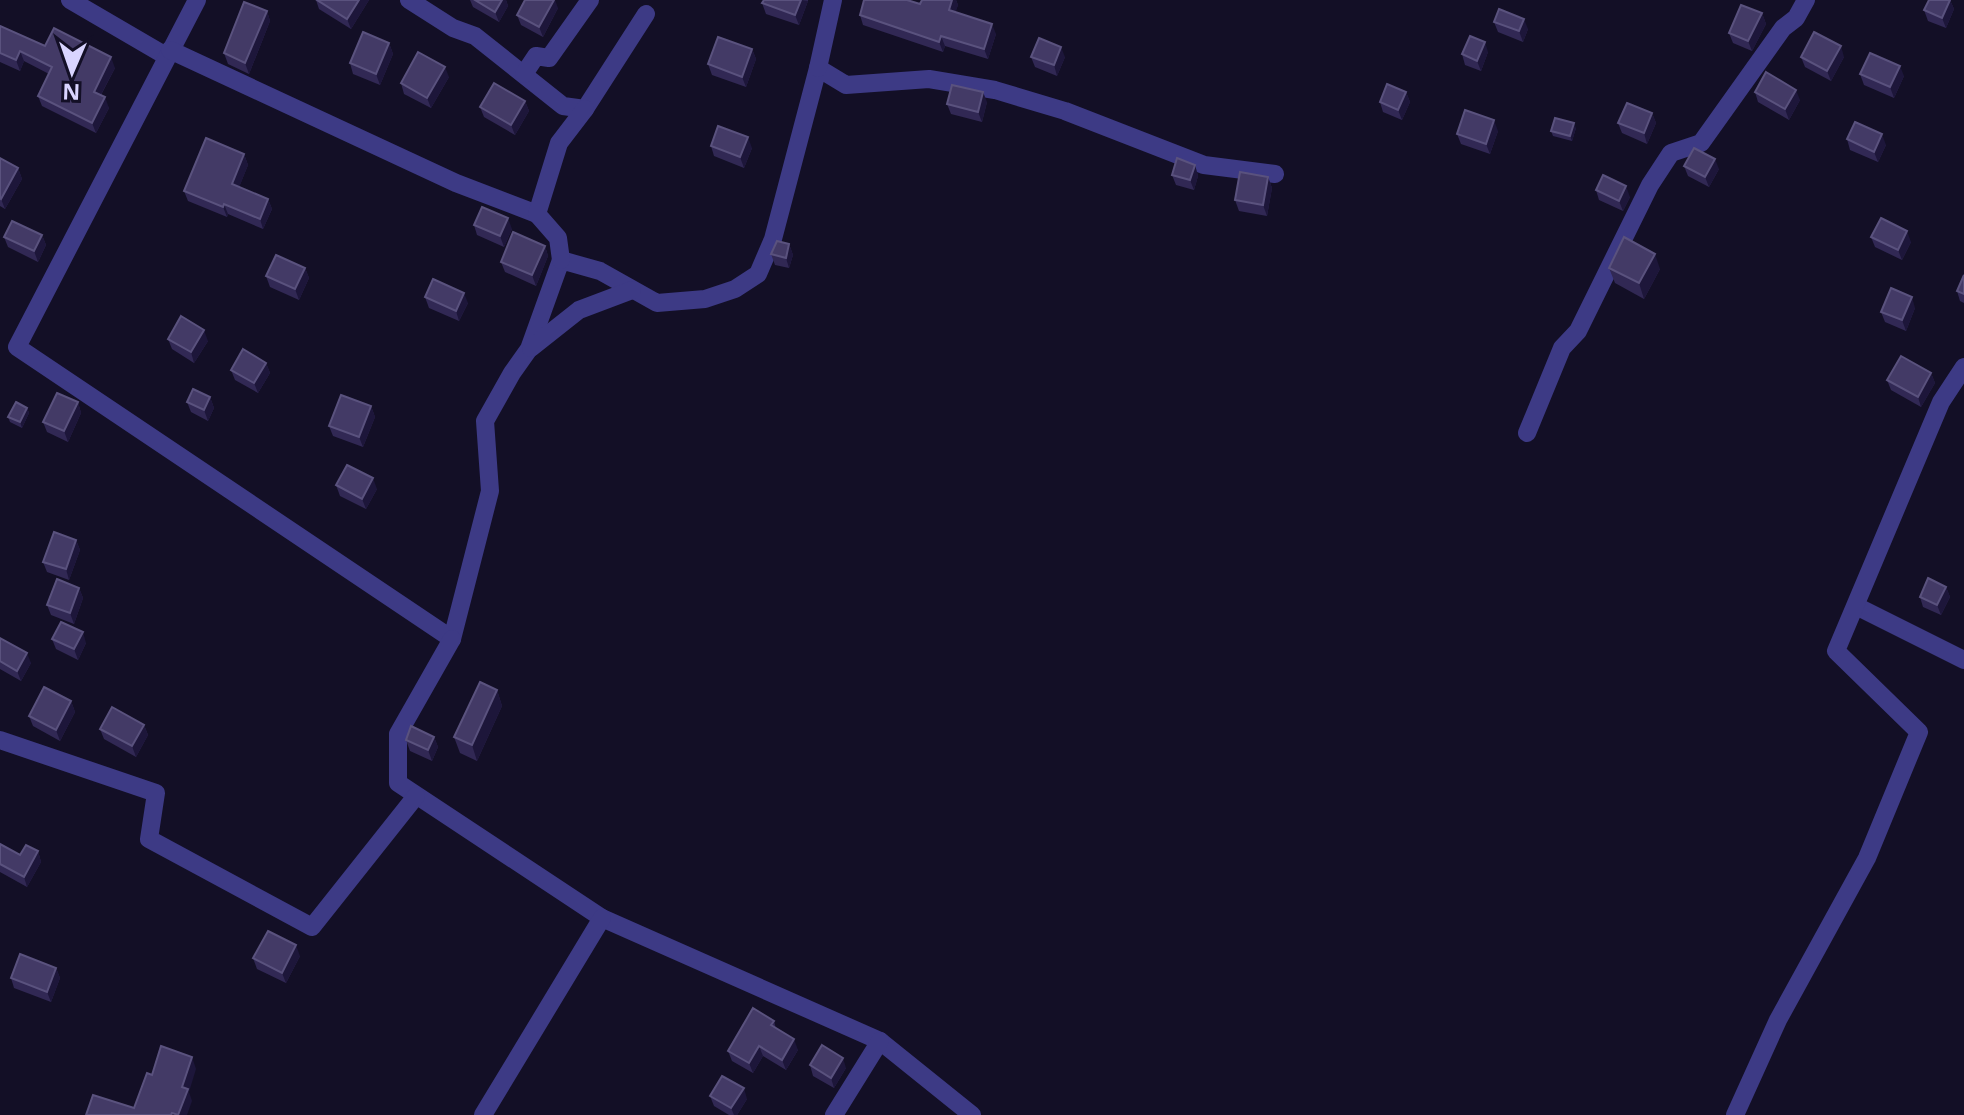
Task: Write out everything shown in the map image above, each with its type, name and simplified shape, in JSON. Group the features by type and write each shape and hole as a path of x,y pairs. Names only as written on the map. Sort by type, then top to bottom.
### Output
{"street":[{"path":"70,0 168,53 456,183 537,214 558,238 561,260 529,349 485,421 490,491 452,639 398,734 398,783 602,918 880,1041 972,1115"},
{"path":"197,0 17,347 452,639"},
{"path":"409,0 453,28 475,36 563,106 585,109"},
{"path":"524,74 536,56 549,58 590,0"},
{"path":"561,260 600,271 657,303 705,299 735,289 758,274 773,239 833,0"},
{"path":"1527,433 1562,348 1578,331 1650,185 1671,153 1701,143 1783,28 1796,18 1806,0"},
{"path":"537,214 559,143 585,109 646,14"},
{"path":"818,68 846,85 929,79 995,90 1065,111 1204,165 1275,174"},
{"path":"529,349 579,310 632,290"},
{"path":"1735,1115 1778,1020 1867,858 1919,732 1836,651 1941,402 1964,367"},
{"path":"1856,606 1964,660"},
{"path":"0,740 156,793 149,839 312,927 416,796"},
{"path":"483,1115 602,918"},
{"path":"834,1115 880,1041"}],"building":[{"path":"317,0 359,0 347,19"},
{"path":"475,0 502,0 495,12"},
{"path":"525,0 554,0 539,27 517,15"},
{"path":"764,0 801,0 795,15 762,3"},
{"path":"864,0 907,0 920,4 922,0 952,0 949,10 992,24 984,49 941,36 939,42 860,15"},
{"path":"1929,0 1950,0 1942,18 1924,10"},
{"path":"244,2 267,11 245,63 224,53"},
{"path":"1741,5 1762,13 1748,41 1729,33"},
{"path":"1499,9 1524,19 1519,31 1494,22"},
{"path":"0,26 45,46 54,28 111,57 94,92 105,97 92,123 38,96 52,67 20,51 16,60 0,53"},
{"path":"363,32 389,43 376,74 350,63"},
{"path":"1814,32 1841,46 1827,71 1801,57"},
{"path":"1470,36 1485,42 1477,61 1462,54"},
{"path":"718,37 752,49 742,77 708,64"},
{"path":"1039,38 1061,47 1054,65 1031,57"},
{"path":"418,52 445,67 427,98 401,83"},
{"path":"1870,53 1900,66 1890,87 1860,74"},
{"path":"1766,72 1796,90 1785,109 1755,92"},
{"path":"494,83 525,101 511,125 480,107"},
{"path":"1387,84 1406,92 1398,110 1380,102"},
{"path":"952,85 983,92 978,112 947,104"},
{"path":"1627,103 1652,113 1644,133 1618,123"},
{"path":"1465,110 1494,120 1486,144 1457,134"},
{"path":"1555,118 1574,123 1570,136 1551,131"},
{"path":"1855,122 1882,134 1874,152 1847,139"},
{"path":"718,126 748,137 740,157 711,146"},
{"path":"206,138 244,154 232,184 268,199 260,219 184,191"},
{"path":"1694,148 1715,159 1705,177 1684,166"},
{"path":"0,158 18,168 1,199 0,198"},
{"path":"1177,158 1195,165 1190,180 1172,175"},
{"path":"1240,172 1268,177 1263,205 1235,200"},
{"path":"1603,175 1626,186 1619,201 1596,190"},
{"path":"482,207 508,218 500,236 474,225"},
{"path":"1881,218 1907,231 1898,250 1871,237"},
{"path":"12,221 42,235 34,251 4,237"},
{"path":"513,232 545,246 532,275 501,262"},
{"path":"1624,237 1655,254 1639,283 1609,268"},
{"path":"777,241 789,244 786,258 771,254"},
{"path":"276,255 305,268 295,289 266,276"},
{"path":"1964,275 1964,294 1957,291"},
{"path":"433,279 464,293 456,311 425,297"},
{"path":"1891,288 1912,297 1902,320 1881,312"},
{"path":"181,316 204,330 191,352 168,339"},
{"path":"243,349 266,363 254,383 231,370"},
{"path":"1901,356 1931,373 1918,397 1887,380"},
{"path":"193,389 210,397 204,410 187,402"},
{"path":"57,393 78,402 64,431 43,422"},
{"path":"341,395 371,406 359,437 329,426"},
{"path":"16,402 27,408 20,422 8,417"},
{"path":"347,465 373,478 362,499 336,485"},
{"path":"54,532 76,540 66,569 43,562"},
{"path":"1928,578 1946,587 1937,605 1920,597"},
{"path":"57,579 79,588 70,613 47,605"},
{"path":"61,622 83,632 74,649 52,639"},
{"path":"0,638 27,653 17,671 0,661"},
{"path":"480,682 497,690 472,745 454,737"},
{"path":"44,687 71,701 56,730 29,716"},
{"path":"112,707 144,725 132,746 100,729"},
{"path":"411,726 434,737 428,750 406,740"},
{"path":"0,844 20,855 26,845 38,851 24,877 0,864"},
{"path":"268,931 296,945 282,973 253,958"},
{"path":"20,954 56,968 47,992 11,978"},
{"path":"753,1008 774,1021 771,1025 794,1039 782,1060 759,1046 749,1063 728,1051"},
{"path":"822,1045 843,1058 831,1078 810,1065"},
{"path":"161,1046 192,1057 182,1087 188,1089 178,1115 86,1115 93,1095 134,1108 147,1073 152,1075"},
{"path":"722,1076 744,1088 731,1108 710,1096"}]}
